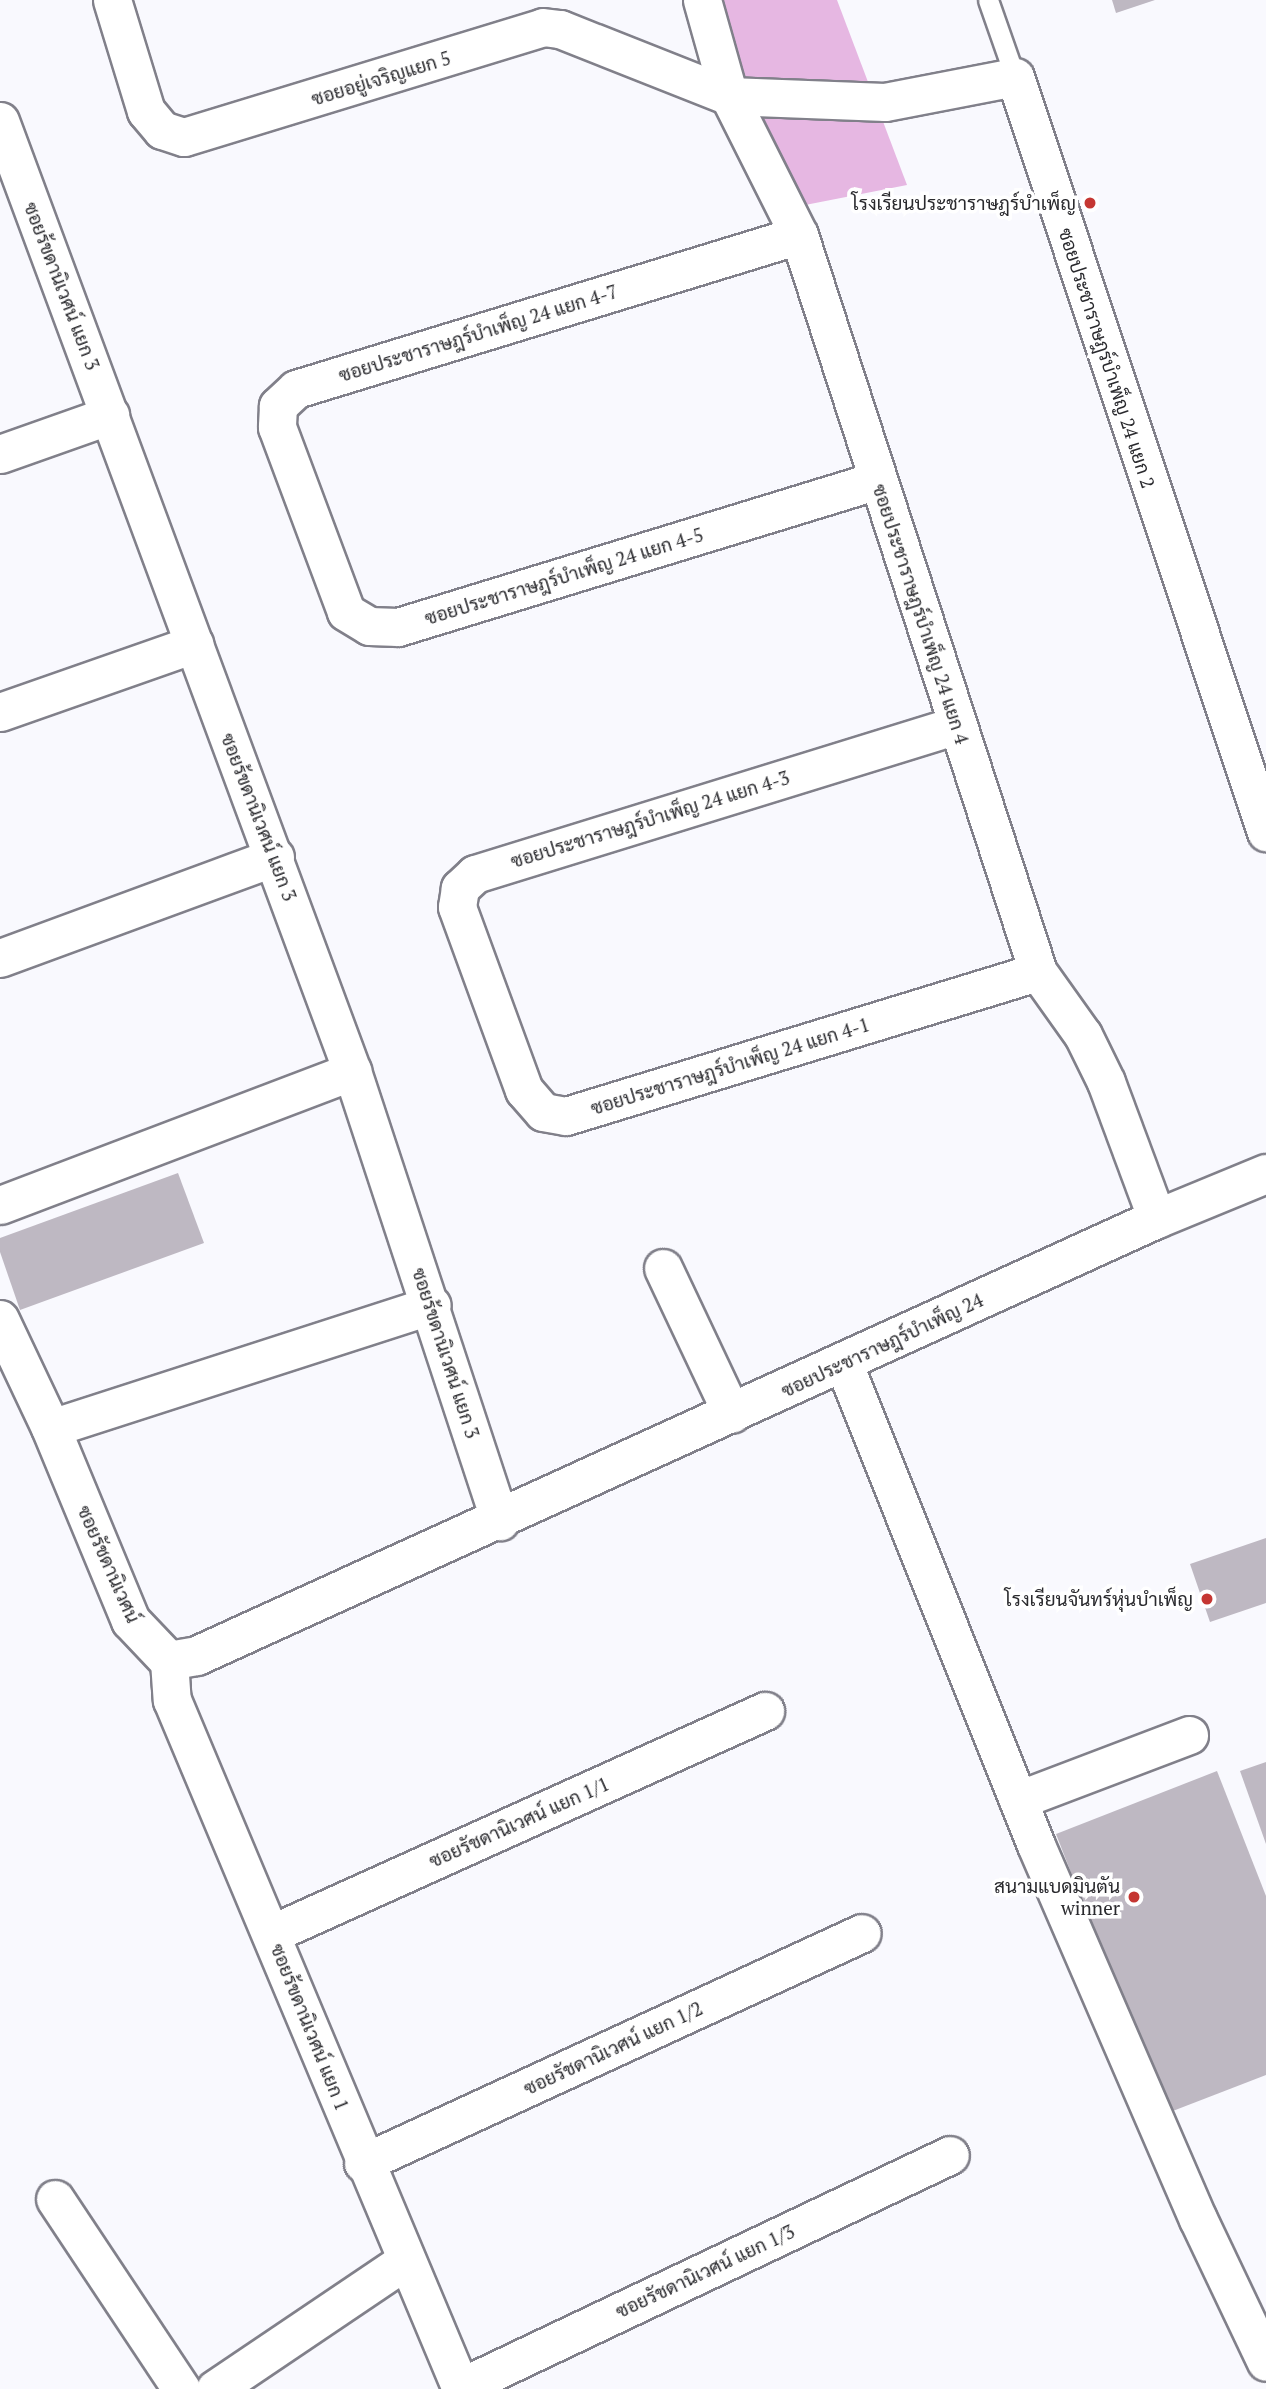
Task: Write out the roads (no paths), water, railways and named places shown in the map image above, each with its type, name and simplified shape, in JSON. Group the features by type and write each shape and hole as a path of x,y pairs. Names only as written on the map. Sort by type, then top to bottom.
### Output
{"street":[{"name":"ซอยอยู่เจริญแยก 5","path":"112,0 146,111 162,130 184,137 543,27 560,29 729,96"},
{"name":"ซอยประชาราษฎร์บำเพ็ญ 24 แยก 4","path":"702,0 729,96 799,235 1038,972 1083,1035 1106,1082 1157,1219"},
{"path":"729,96 885,102 1015,77"},
{"name":"ซอยประชาราษฎร์บำเพ็ญ 24 แยก 2","path":"1015,77 1266,832"},
{"name":"ซอยร้ขดานิเวศน์ แยก 3","path":"0,121 15,203 110,415 275,857 432,1306 500,1521"},
{"name":"ซอยประชาราษฎร์บำเพ็ญ 24 แยก 4-7","path":"312,520 276,427 278,406 296,389 799,235"},
{"path":"0,454 110,415"},
{"name":"ซอยประชาราษฎร์บำเพ็ญ 24 แยก 4-5","path":"312,520 346,612 369,626 398,627 878,480"},
{"path":"0,712 194,644"},
{"name":"ซอยประชาราษฎร์บำเพ็ญ 24 แยก 4-3","path":"491,998 457,907 460,888 475,874 957,725"},
{"path":"0,958 275,857"},
{"name":"ซอยประชาราษฎร์บำเพ็ญ 24 แยก 4-1","path":"491,998 524,1090 542,1112 566,1116 1038,972"},
{"path":"0,1205 352,1071"},
{"name":"ซอยประชาราษฎร์บำเพ็ญ 24","path":"500,1521 1157,1219 1266,1174"},
{"path":"663,1268 732,1414"},
{"path":"51,1428 432,1306"},
{"name":"ซอยรัชดานิเวศน์","path":"0,1320 51,1428 131,1621 169,1661"},
{"path":"844,1362 1018,1800 1198,2219 1266,2362"},
{"path":"169,1661 197,1656 500,1521"},
{"name":"ซอยร้ขดานิเวศน์ แยก 1","path":"169,1661 172,1700 273,1933 363,2163 461,2388"},
{"name":"ซอยรัชดานิเวศน์ แยก 1/1","path":"273,1933 765,1711"},
{"path":"1018,1800 1189,1735"},
{"name":"ซอยรัชดานิเวศน์ แยก 1/2","path":"363,2163 862,1933"},
{"name":"ซอยรัชดานิเวศน์ แยก 1/3","path":"461,2388 950,2155"},
{"path":"55,2199 181,2389"},
{"path":"215,2389 405,2261"}],"lane":[{"path":"988,0 1015,77"}],"place":[{"name":"โรงเรียนประชาราษฎร์บำเพ็ญ","path":"1090,203"},
{"name":"โรงเรียนจันทร์หุ่นบำเพ็ญ","path":"1207,1599"},
{"name":"สนามแบดมินตัน winner","path":"1134,1897"}]}
